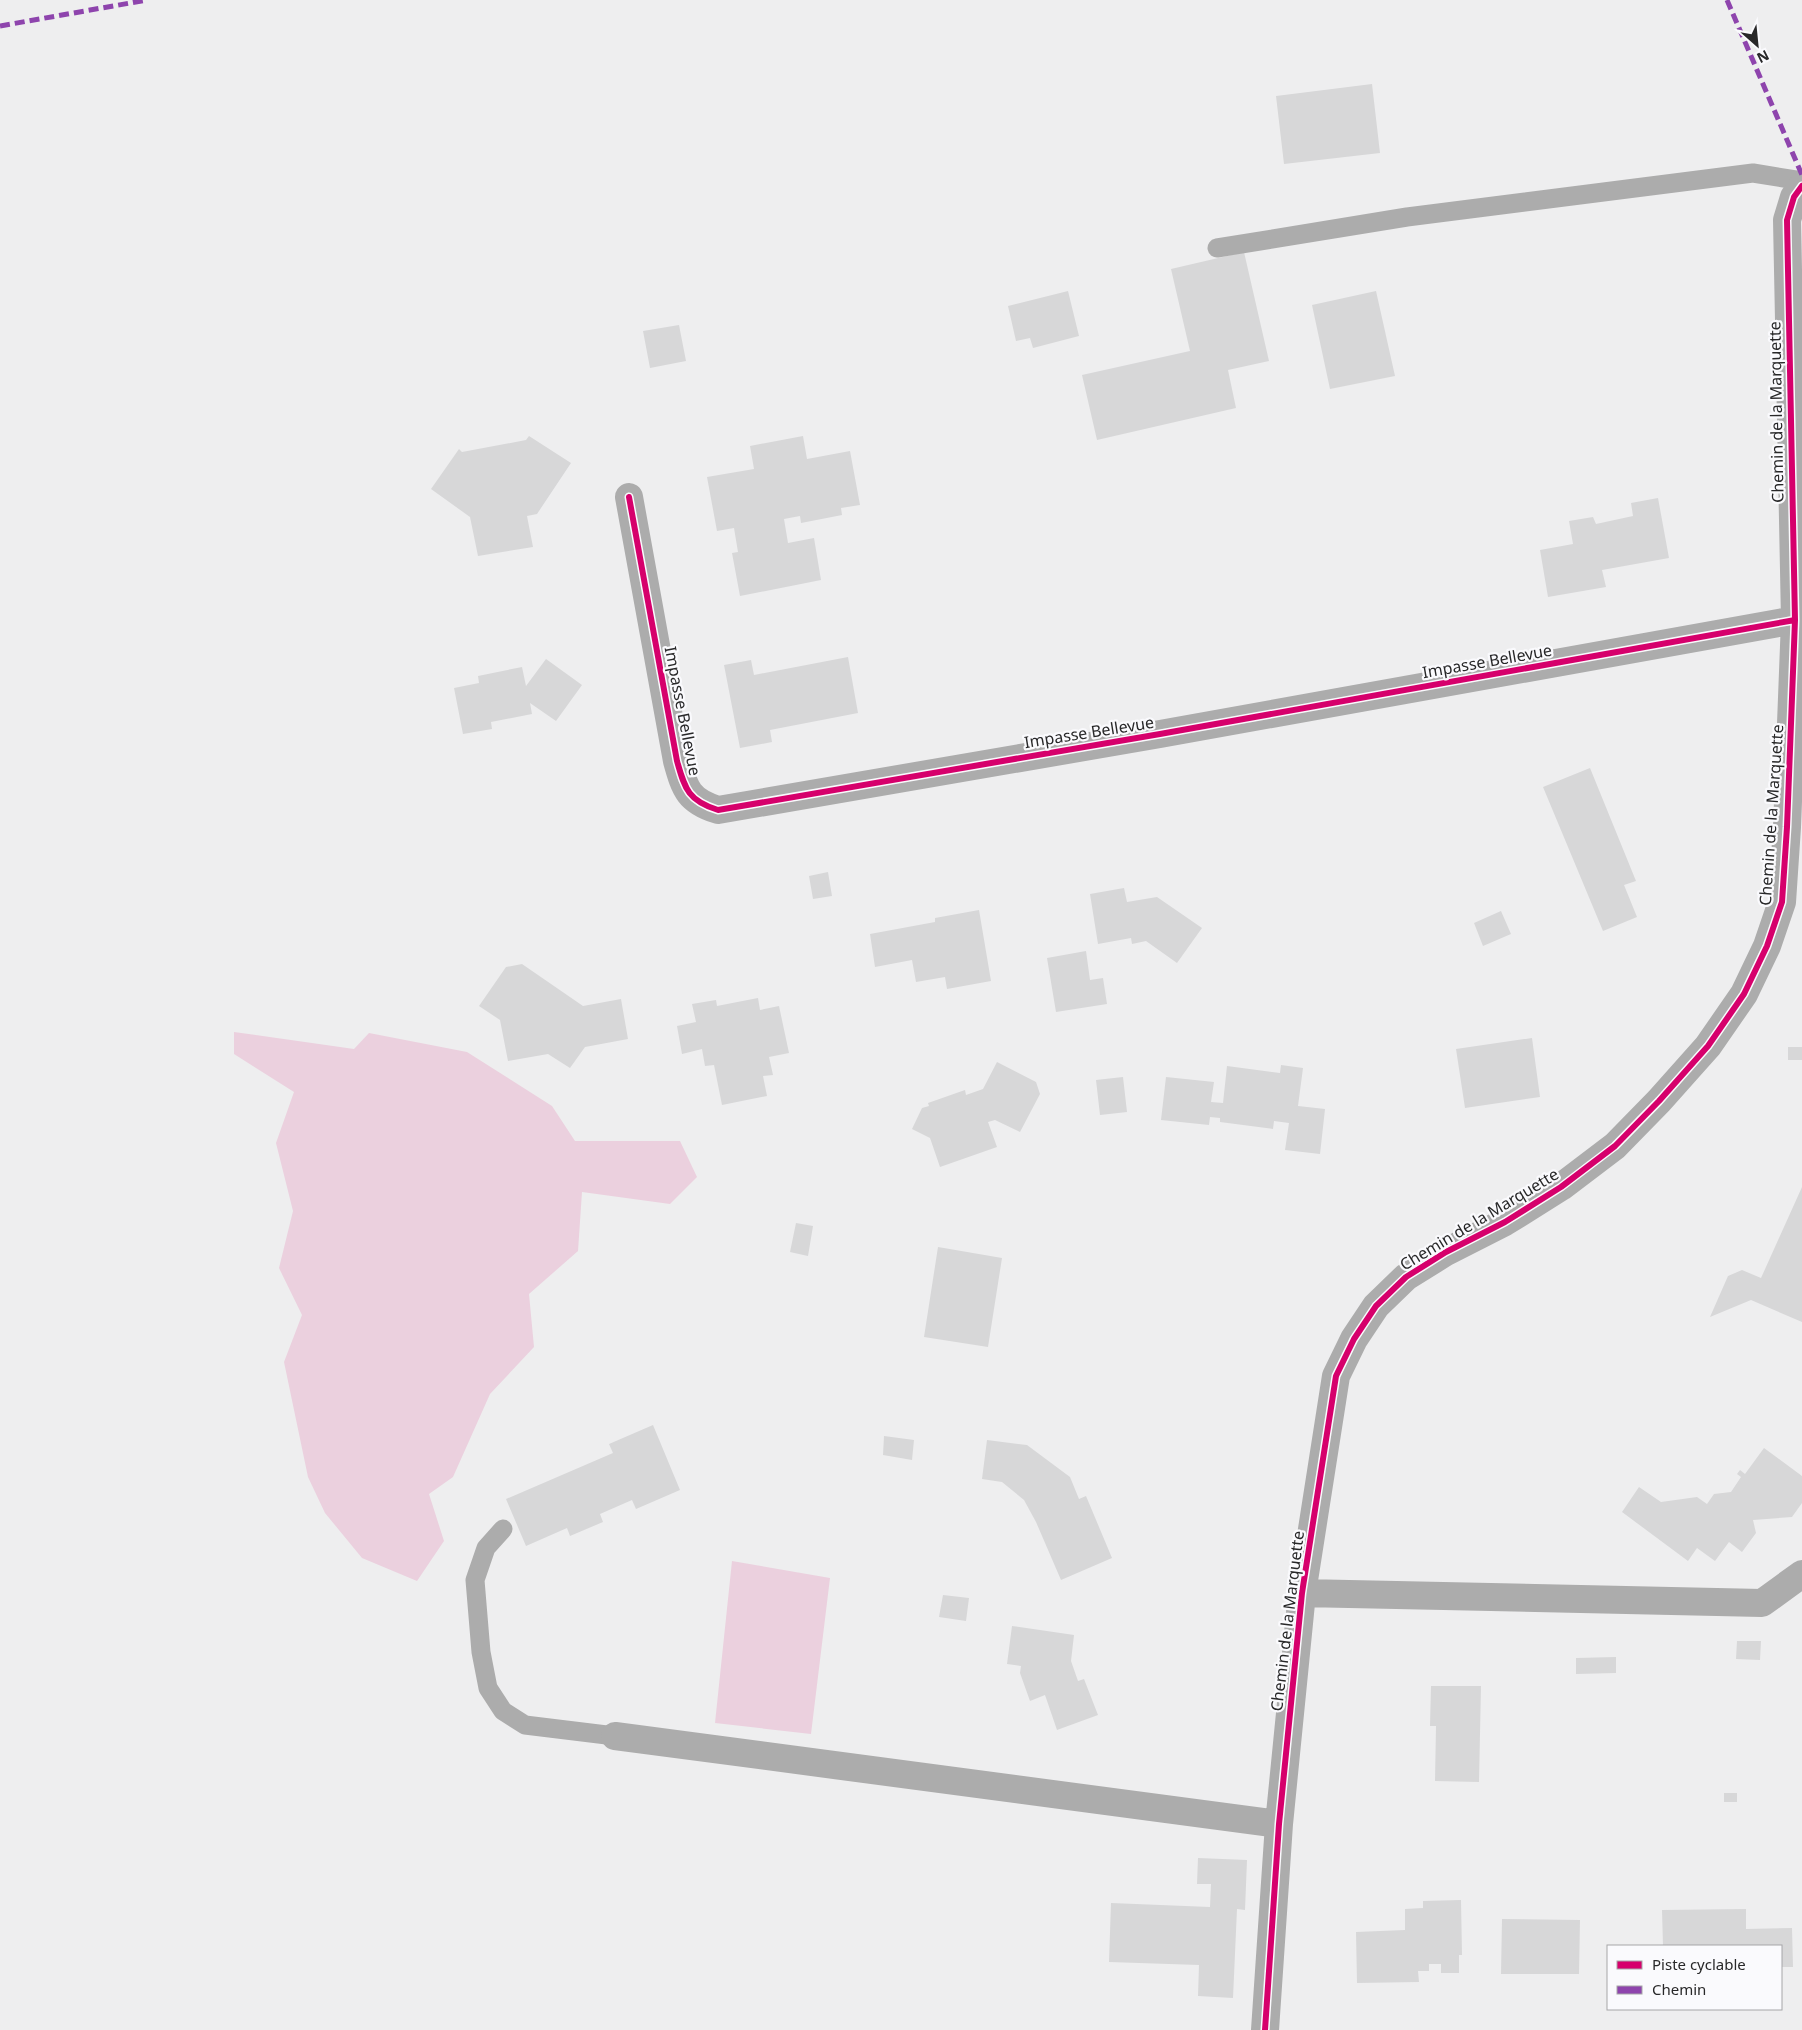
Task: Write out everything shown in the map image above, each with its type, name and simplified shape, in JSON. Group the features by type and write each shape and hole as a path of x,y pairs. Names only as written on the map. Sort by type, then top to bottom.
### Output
{"street":[{"name":"Chemin de la Marquette","path":"1265,2030 1279,1824 1302,1593 1336,1376 1354,1339 1376,1306 1406,1277 1446,1252 1505,1222 1561,1187 1615,1146 1659,1101 1708,1046 1744,994 1767,946 1782,902 1794,828 1796,620 1786,262 1787,220 1794,197 1802,186"},
{"name":"Impasse Bellevue","path":"629,497 684,787 701,805 718,810 1160,734 1796,620"},
{"path":"1302,1593 1762,1603 1802,1574"},
{"path":"615,1736 1279,1824"}],"lane":[{"path":"1217,248 1407,217 1753,172 1802,181"},
{"path":"503,1529 486,1548 475,1580 481,1652 488,1688 503,1711 525,1724 615,1736"}],"shaded area":[{"path":"234,1032 354,1049 369,1033 467,1052 552,1106 575,1141 680,1141 697,1177 670,1204 582,1192 578,1251 529,1294 534,1347 490,1394 453,1477 429,1494 444,1541 417,1581 362,1558 325,1513 308,1477 284,1362 302,1315 279,1268 293,1211 276,1143 294,1092 234,1054"},
{"path":"732,1561 830,1578 811,1734 715,1723"}],"building":[{"path":"1372,84 1380,153 1284,164 1276,96"},
{"path":"1244,252 1269,361 1228,370 1236,408 1097,440 1082,375 1190,351 1171,269"},
{"path":"1068,291 1079,336 1033,348 1030,338 1016,341 1008,306"},
{"path":"1376,291 1395,376 1330,389 1312,305"},
{"path":"679,325 686,361 650,368 643,331"},
{"path":"529,436 571,463 537,514 527,516 533,547 478,556 470,517 431,489 459,449 462,452 526,440"},
{"path":"803,436 807,459 850,451 860,505 841,508 842,515 801,523 800,516 784,519 788,543 814,538 821,580 740,596 732,553 738,552 734,528 717,531 707,477 754,469 750,446"},
{"path":"1658,498 1669,558 1602,570 1606,587 1548,597 1540,550 1573,544 1569,521 1593,517 1596,524 1633,516 1631,503"},
{"path":"848,657 858,713 770,730 772,742 740,748 724,665 751,660 754,675"},
{"path":"546,659 582,685 556,721 530,703 532,714 491,722 492,729 463,734 454,688 479,683 478,676 522,667 526,686"},
{"path":"1590,768 1636,881 1624,885 1637,917 1603,931 1543,787"},
{"path":"828,872 832,896 813,899 809,876"},
{"path":"1124,888 1127,902 1157,897 1202,928 1177,963 1146,941 1132,944 1131,938 1098,944 1090,894"},
{"path":"979,910 991,981 947,989 945,977 916,982 912,960 875,967 870,934 935,922 935,918"},
{"path":"1501,911 1511,934 1483,946 1474,923"},
{"path":"1086,951 1090,980 1103,978 1107,1004 1056,1012 1047,958"},
{"path":"522,964 583,1006 621,999 628,1039 585,1047 570,1068 548,1054 508,1061 500,1020 479,1006 506,967"},
{"path":"758,998 760,1010 779,1006 789,1053 769,1057 773,1075 763,1076 767,1096 722,1105 714,1065 705,1066 702,1049 682,1054 677,1026 696,1022 692,1004 716,1000 717,1006"},
{"path":"1532,1038 1540,1097 1465,1108 1456,1049"},
{"path":"1788,1047 1802,1047 1802,1060 1788,1060"},
{"path":"997,1062 1036,1082 1040,1094 1020,1132 995,1120 988,1122 997,1147 940,1167 930,1138 912,1129 922,1108 929,1106 928,1103 965,1090 966,1095 983,1089"},
{"path":"1281,1065 1303,1068 1298,1106 1325,1109 1320,1154 1285,1150 1289,1123 1274,1121 1273,1129 1220,1122 1220,1118 1210,1117 1209,1125 1161,1120 1166,1077 1214,1082 1211,1102 1223,1103 1227,1066 1280,1073"},
{"path":"1123,1077 1127,1112 1100,1115 1096,1080"},
{"path":"1802,1187 1802,1322 1751,1300 1710,1317 1728,1276 1742,1270 1761,1278"},
{"path":"796,1223 813,1226 808,1256 790,1252"},
{"path":"938,1247 1002,1258 988,1347 924,1337"},
{"path":"653,1425 680,1490 636,1509 632,1500 600,1514 603,1522 570,1536 567,1528 526,1546 506,1499 613,1453 609,1444"},
{"path":"884,1436 914,1440 912,1460 883,1455"},
{"path":"987,1440 1027,1445 1070,1477 1079,1499 1086,1496 1112,1558 1061,1580 1036,1522 1024,1500 1002,1482 982,1479"},
{"path":"1764,1448 1802,1476 1802,1503 1792,1517 1753,1520 1756,1533 1742,1552 1729,1542 1715,1561 1697,1548 1688,1561 1622,1512 1639,1487 1661,1502 1697,1497 1707,1504 1714,1494 1731,1492 1741,1477 1737,1474 1740,1470 1745,1474"},
{"path":"943,1595 969,1598 966,1621 939,1617"},
{"path":"1012,1626 1074,1635 1071,1661 1078,1681 1084,1679 1098,1715 1057,1730 1045,1695 1030,1701 1020,1673 1021,1666 1007,1664"},
{"path":"1737,1641 1761,1641 1760,1660 1736,1659"},
{"path":"1616,1657 1616,1673 1576,1674 1576,1658"},
{"path":"1431,1686 1481,1686 1479,1782 1435,1781 1436,1726 1430,1726"},
{"path":"1724,1793 1737,1793 1737,1802 1724,1802"},
{"path":"1198,1858 1247,1860 1245,1910 1237,1909 1233,1998 1198,1996 1199,1965 1109,1962 1111,1903 1210,1907 1211,1884 1197,1884"},
{"path":"1461,1900 1462,1955 1459,1955 1459,1973 1441,1973 1441,1964 1429,1964 1429,1971 1418,1971 1419,1982 1357,1983 1356,1932 1405,1930 1405,1909 1423,1908 1423,1901"},
{"path":"1746,1909 1746,1929 1792,1928 1793,1967 1782,1967 1782,1945 1663,1945 1662,1910"},
{"path":"1502,1919 1580,1920 1579,1974 1501,1974"}],"marked path":[{"path":"0,26 147,0"},
{"path":"1727,0 1802,175"}],"cycle path":[{"path":"1265,2030 1279,1824 1302,1593 1336,1376 1354,1339 1376,1306 1406,1277 1446,1252 1505,1222 1561,1187 1615,1146 1659,1101 1708,1046 1744,994 1767,946 1782,902 1787,827 1795,620 1787,220 1794,197 1802,186"},
{"path":"629,497 677,761 686,787 694,798 700,803 718,810 1160,734 1795,620"}]}
